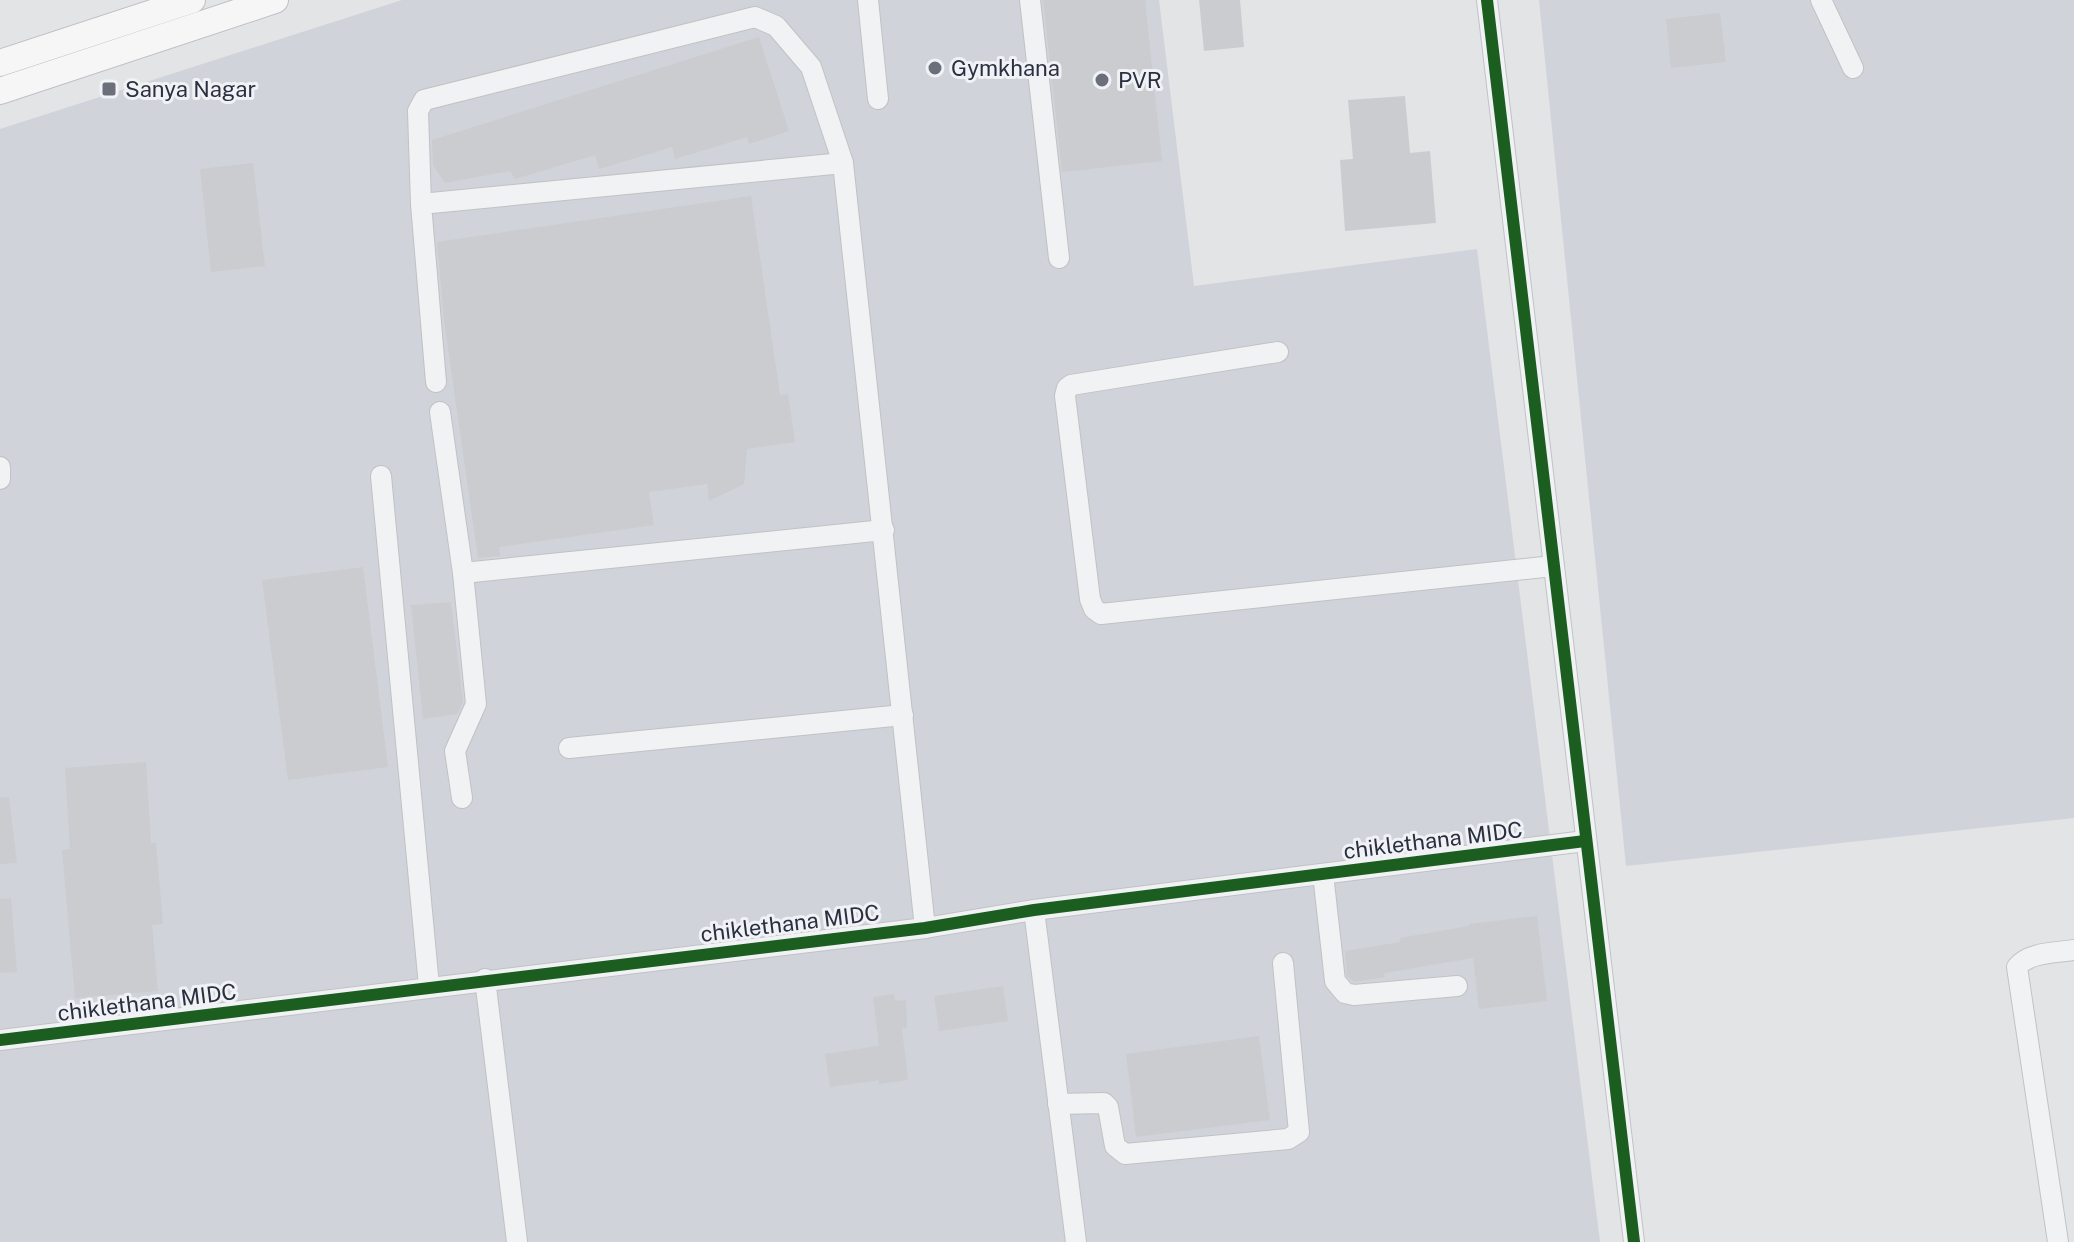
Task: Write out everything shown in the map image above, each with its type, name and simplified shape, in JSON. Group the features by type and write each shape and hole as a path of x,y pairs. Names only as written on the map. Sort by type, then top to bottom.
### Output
{"main road":[{"path":"0,91 275,0"},
{"path":"0,63 180,2"}],"street":[{"path":"868,0 878,99"},
{"path":"1030,0 1059,258"},
{"path":"1487,0 1634,1242"},
{"path":"1821,0 1853,68"},
{"path":"180,2 180,31"},
{"path":"436,382 421,204 418,111 424,100 755,17 776,26 811,67 843,163 925,928"},
{"path":"421,204 843,163"},
{"path":"1278,352 1067,388 1065,396 1090,599 1094,609 1101,614 1553,566"},
{"path":"440,412 463,573 476,704 455,751 462,798"},
{"path":"0,467 0,479"},
{"path":"381,476 429,986"},
{"path":"463,573 884,530"},
{"path":"569,748 903,715"},
{"name":"chiklethana MIDC","path":"0,1040 925,928 1034,910 1585,841"},
{"path":"1323,874 1335,981 1340,989 1354,995 1457,986"},
{"path":"1034,910 1076,1242"},
{"path":"2058,1242 2017,967 2033,956 2074,950"},
{"path":"1058,1104 1104,1103 1108,1107 1115,1146 1125,1154 1294,1137 1299,1132 1283,963"},
{"path":"485,979 517,1242"}],"shaded area":[{"path":"402,0 1159,0 1194,286 1477,249 1600,1242 0,1242 0,129"},
{"path":"1539,0 2074,0 2074,818 1626,866"}],"building":[{"name":"PVR","path":"1043,0 1145,0 1162,161 1062,172"},
{"path":"1199,0 1240,0 1244,47 1204,51"},
{"path":"1720,13 1726,62 1671,68 1666,19"},
{"path":"759,37 789,131 749,144 747,137 675,159 672,147 599,169 595,155 515,179 510,171 445,183 433,165 432,140"},
{"path":"1405,96 1410,153 1430,151 1436,223 1345,231 1340,160 1353,159 1348,100"},
{"path":"253,163 265,266 211,272 200,169"},
{"path":"751,196 780,395 788,394 795,442 747,449 744,484 709,501 707,484 649,492 654,525 499,547 500,556 478,558 444,320 437,242"},
{"path":"363,567 388,767 288,780 262,580"},
{"path":"451,602 463,702 457,714 423,719 411,605"},
{"path":"146,762 151,843 156,843 163,924 152,925 158,991 75,998 62,850 70,849 65,768"},
{"path":"9,797 17,863 0,864 0,798"},
{"path":"11,898 17,972 0,973 0,899"},
{"path":"1537,916 1547,1001 1479,1009 1473,958 1384,973 1385,977 1355,982 1347,976 1345,951 1400,942 1400,938 1469,924"},
{"path":"1003,986 1008,1021 939,1031 934,996"},
{"path":"894,994 895,1001 906,1000 907,1028 902,1029 908,1080 879,1084 879,1080 830,1087 825,1054 879,1046 873,997"},
{"path":"1259,1036 1270,1120 1136,1137 1126,1054"}],"cycle path":[{"path":"1487,0 1634,1242"},
{"path":"0,1040 925,928 1034,910 1585,841"}],"place":[{"name":"Gymkhana","path":"935,68"},
{"name":"PVR","path":"1102,80"},
{"name":"Sanya Nagar","path":"109,89"}]}
